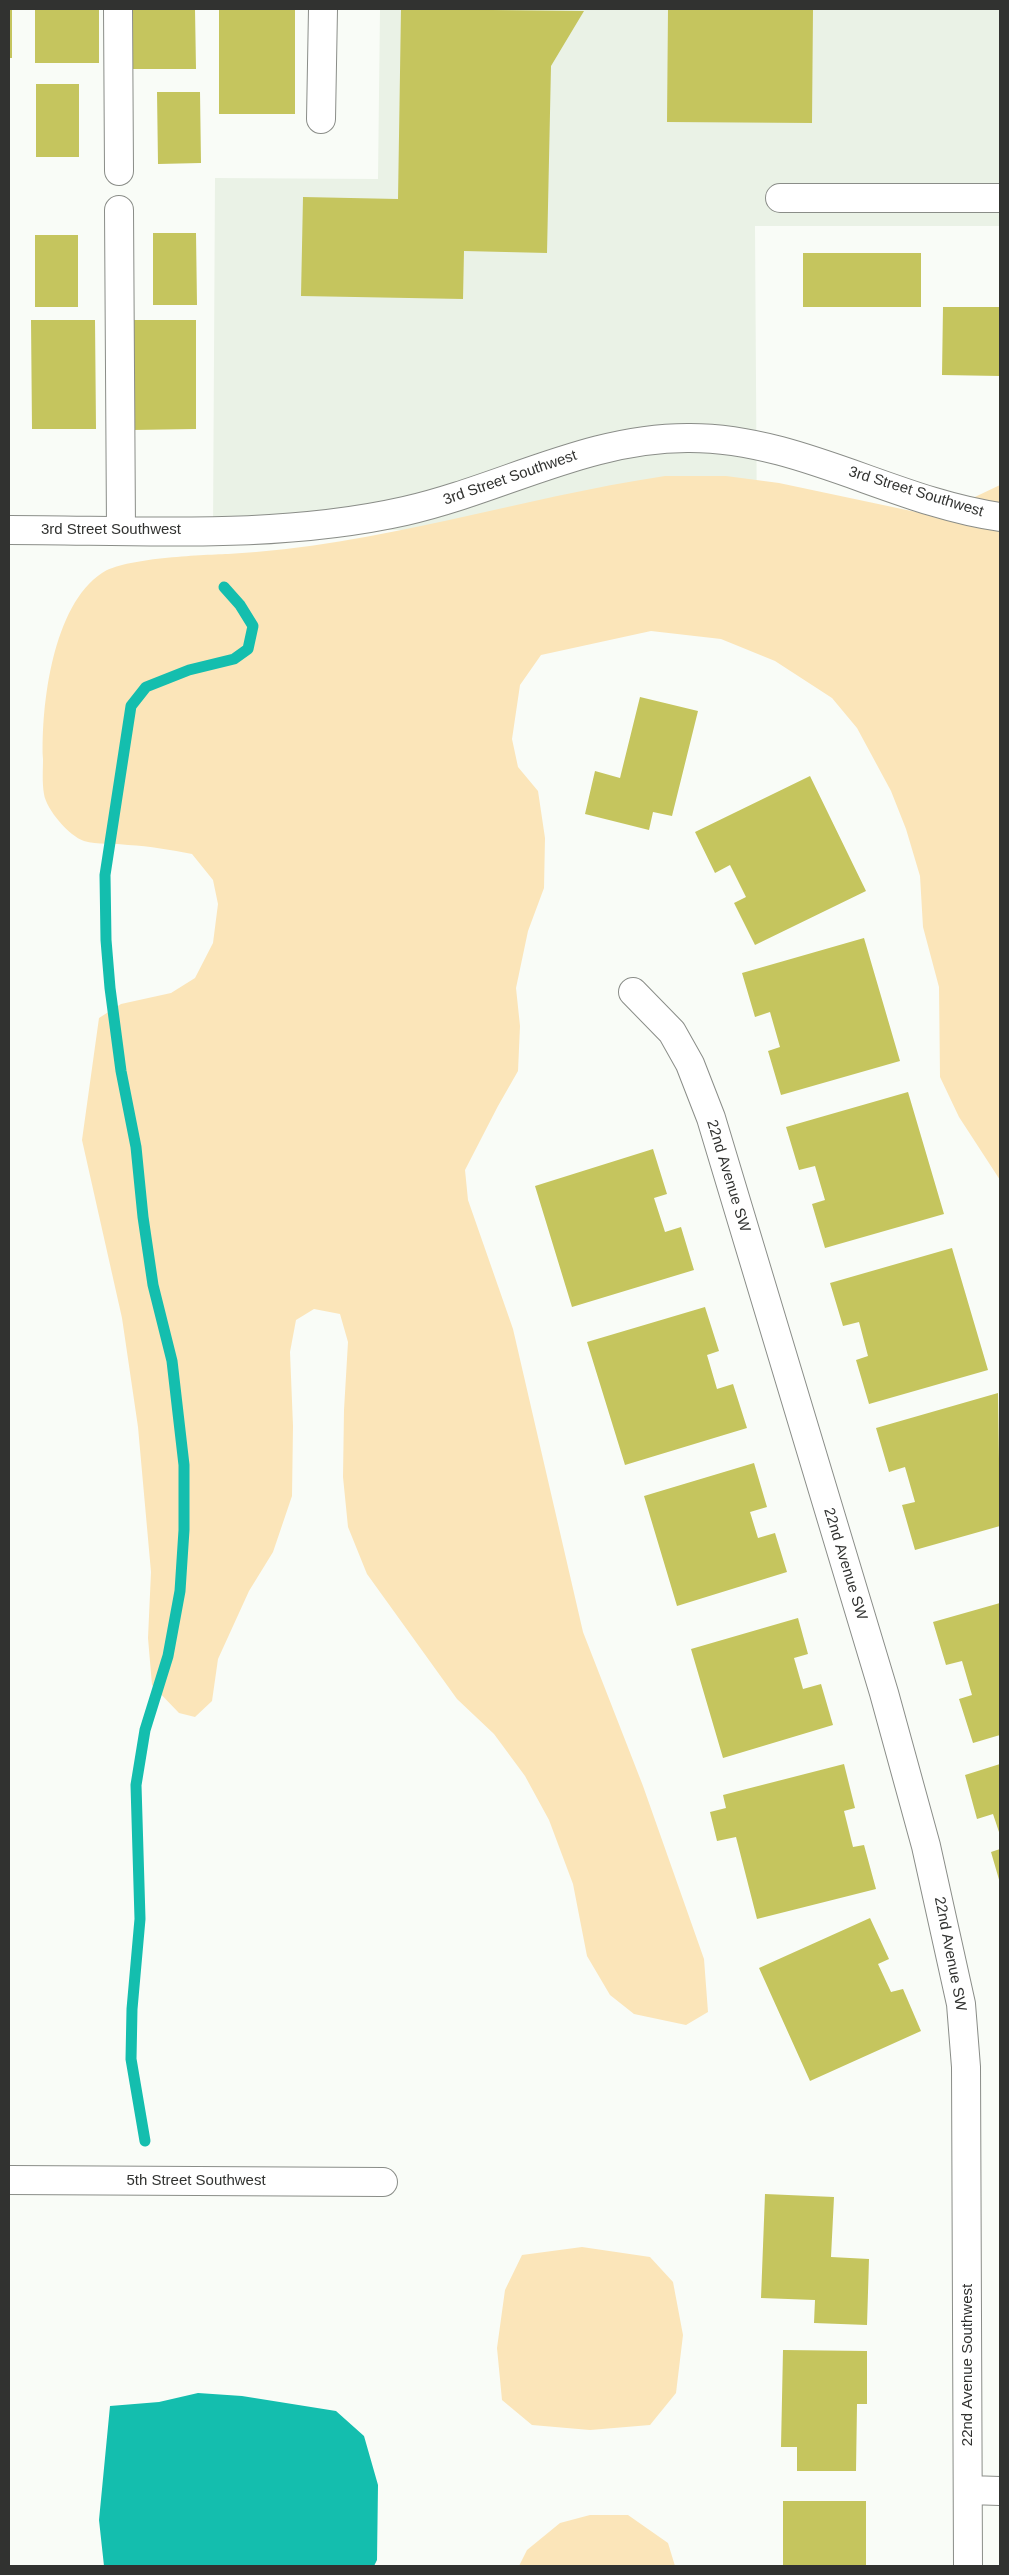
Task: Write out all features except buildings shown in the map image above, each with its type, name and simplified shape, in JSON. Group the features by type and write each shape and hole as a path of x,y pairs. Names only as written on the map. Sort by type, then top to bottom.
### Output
{"street":[{"path":"118,9 119,171"},
{"path":"321,119 323,9"},
{"path":"780,198 1000,198"},
{"path":"119,210 120,530"},
{"name":"3rd Street Southwest","path":"9,530 251,530 361,519 452,499 576,455 614,445 647,439 692,438 770,448 812,459 919,496 1000,517"},
{"name":"22nd Avenue SW","path":"633,992 672,1032 690,1064 711,1118 884,1693 926,1846 961,2004 965,2051 967,2164"},
{"name":"22nd Avenue Southwest","path":"967,2164 968,2566"},
{"name":"5th Street Southwest","path":"9,2180 383,2182"},
{"path":"969,2490 1000,2490"}],"shaded area":[{"path":"380,9 1000,9 1000,226 755,226 757,536 404,530 213,530 215,178 378,179"},
{"path":"665,476 726,476 779,483 935,516 1000,485 1000,1180 959,1117 940,1077 939,987 923,927 920,876 906,829 891,791 857,728 832,698 775,661 721,639 651,631 541,655 520,685 512,739 518,767 538,791 545,838 544,888 528,931 516,988 520,1026 518,1071 465,1170 468,1200 513,1329 583,1632 643,1786 704,1959 708,2012 686,2025 634,2014 610,1995 587,1956 573,1884 549,1820 525,1776 494,1734 457,1699 367,1574 348,1527 343,1477 348,1342 340,1314 314,1309 296,1320 290,1352 293,1426 292,1496 273,1552 249,1591 218,1659 212,1701 195,1717 179,1713 152,1685 148,1638 151,1572 138,1427 122,1318 82,1140 99,1018 121,1004 171,993 195,978 213,943 218,904 213,880 192,854 144,846 95,843 84,841 72,834 49,807 44,794 43,781 44,712 53,658 61,632 72,608 85,588 102,573 127,564 182,556 228,554 339,542 394,532 610,485"},
{"path":"582,2247 650,2257 673,2282 683,2335 676,2393 650,2425 590,2430 532,2425 502,2400 497,2348 505,2290 522,2255"},
{"path":"590,2515 628,2515 668,2543 675,2566 519,2566 527,2550 560,2523"}],"water":[{"path":"198,2393 242,2396 336,2411 364,2436 378,2485 377,2560 374,2566 104,2566 99,2520 110,2406 159,2402"}],"waterway":[{"path":"145,2141 131,2059 132,2009 140,1919 136,1785 145,1730 168,1656 180,1591 184,1530 184,1465 172,1361 153,1285 143,1217 136,1147 121,1071 106,940 105,875 131,706 146,687 189,670 234,659 248,649 253,626 240,605 224,587"}]}
